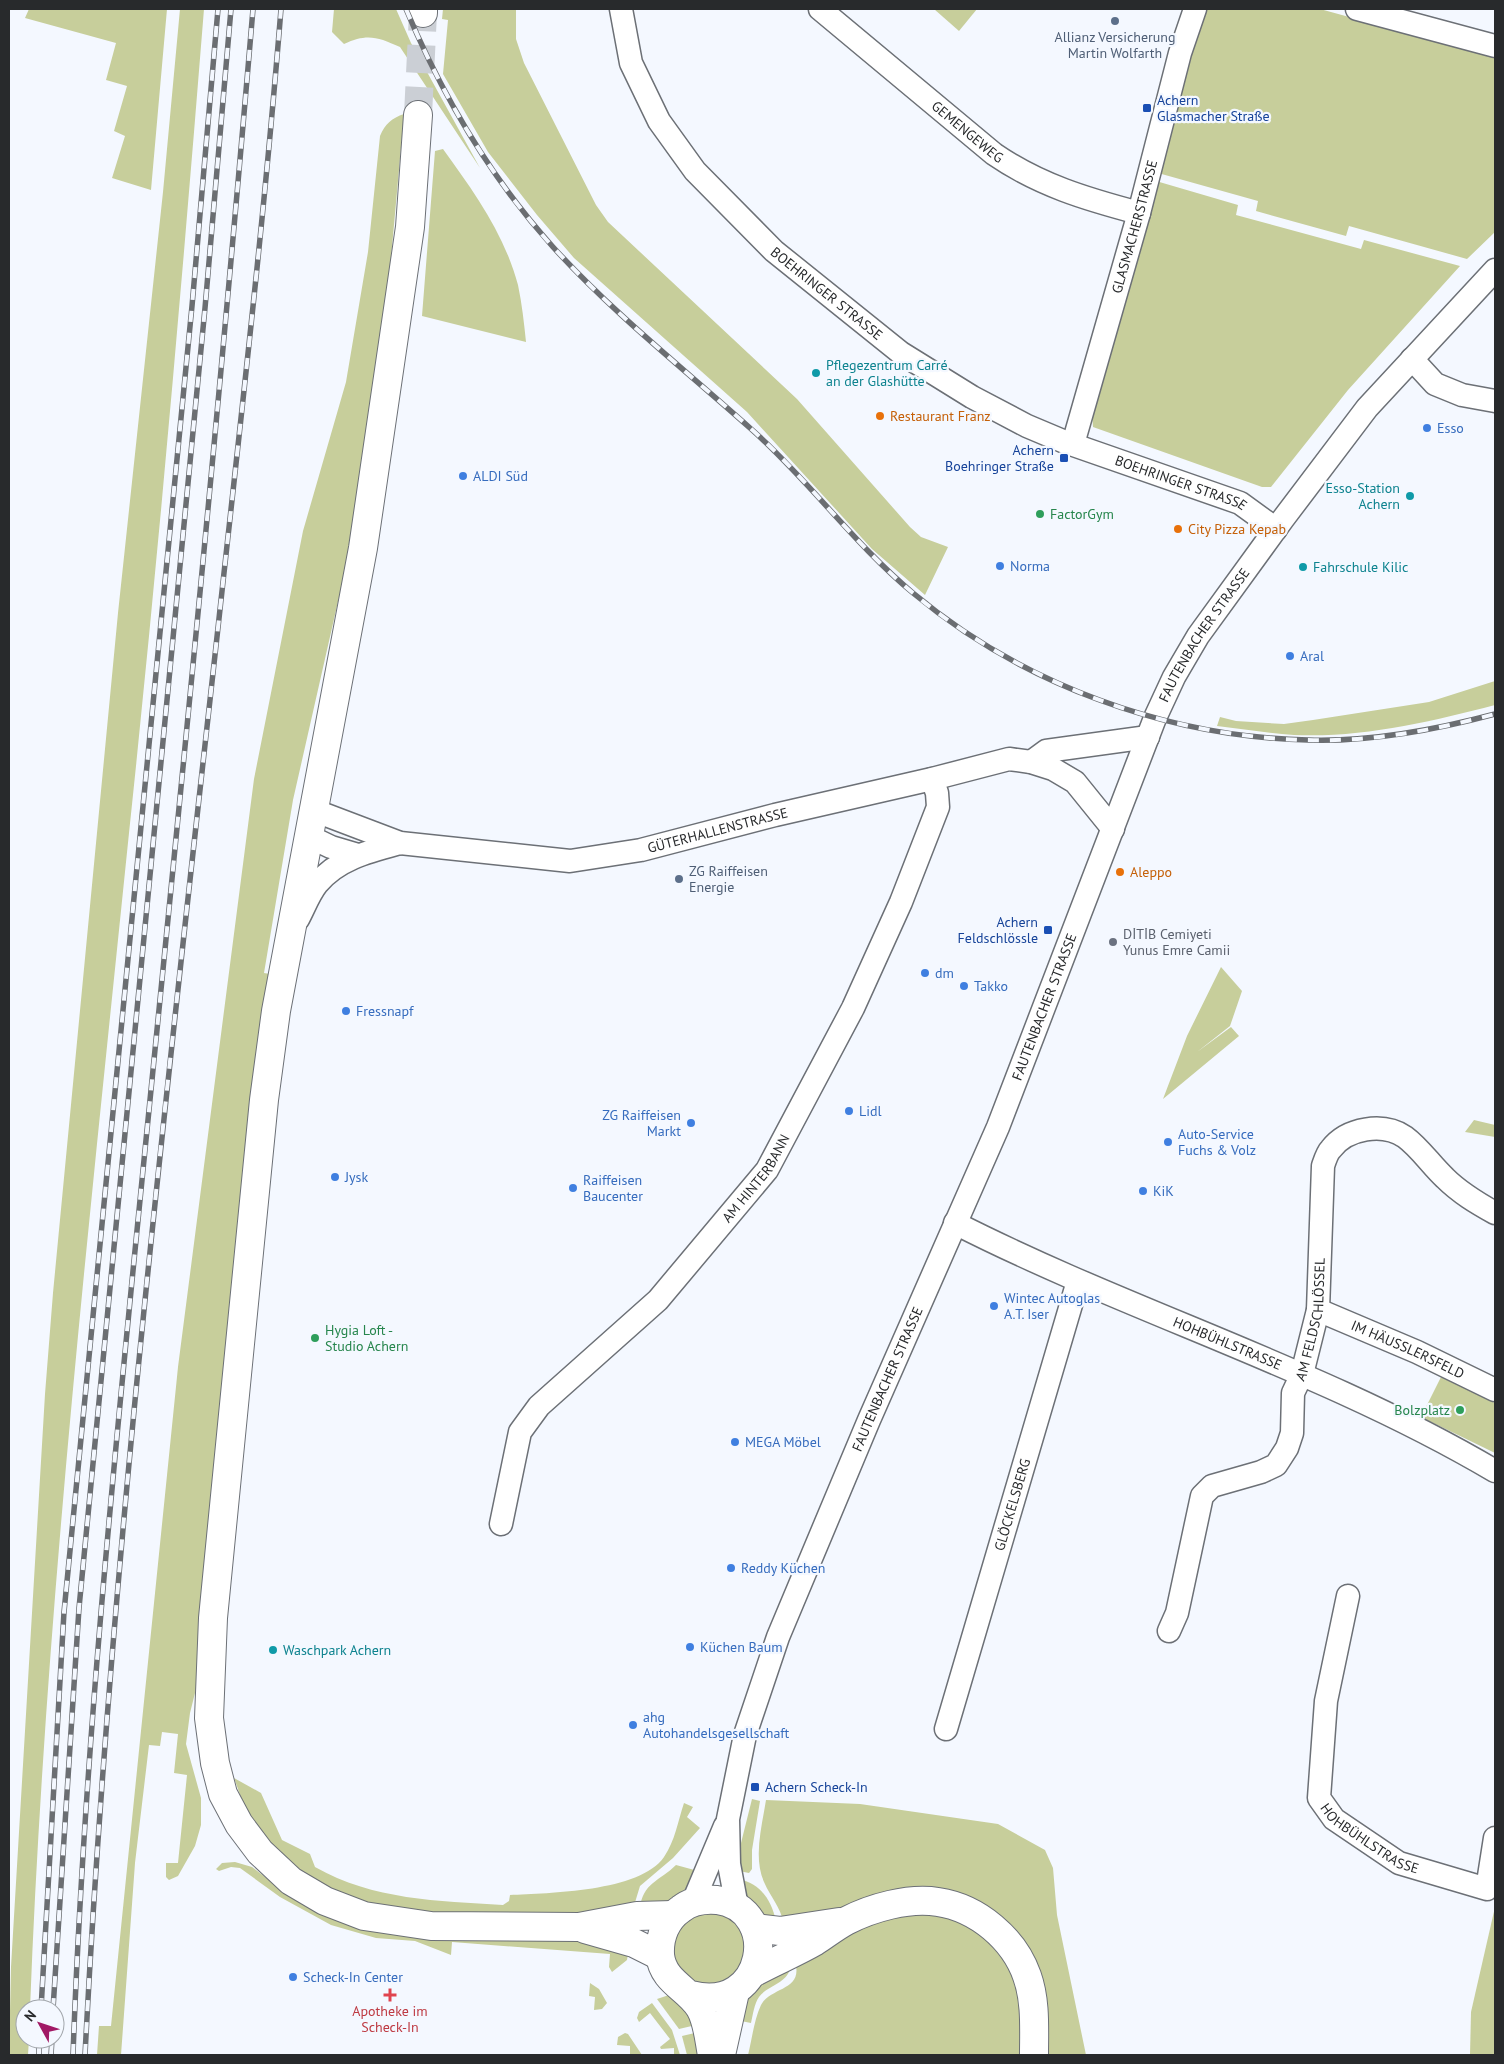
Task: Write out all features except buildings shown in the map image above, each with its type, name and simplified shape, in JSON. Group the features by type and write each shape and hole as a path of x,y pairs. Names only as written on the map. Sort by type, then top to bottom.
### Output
{"main road":[{"path":"418,115 410,227 363,548 276,1011 264,1100 212,1618 209,1718 214,1763 223,1794 239,1824 260,1852 291,1881 325,1901 364,1916 430,1926 579,1927 683,1909 708,1899 723,1901 737,1907 747,1916 755,1928 759,1943 758,1958 744,1982 721,2055"},
{"path":"755,1928 780,1931 846,1921 901,1904 937,1902 966,1910 982,1920 1010,1944 1027,1976 1033,1996 1034,2055"},
{"path":"683,1909 665,1928 660,1942 660,1956 670,1980 691,1995 700,2009 706,2025 712,2055"},
{"path":"691,1995 713,1998 812,1943 846,1921"},
{"path":"579,1927 634,1943 660,1956"}],"street":[{"name":"BOEHRINGER STRASSE","path":"621,9 631,63 660,122 695,171 774,251 901,353 972,397 1027,426 1240,503 1276,529"},
{"name":"GEMENGEWEG","path":"820,9 994,154 1017,170 1052,187 1139,213"},
{"name":"GLASMACHERSTRASSE","path":"1073,444 1139,213 1194,9"},
{"path":"1357,9 1495,46"},
{"name":"FAUTENBACHER STRASSE","path":"737,1907 729,1864 728,1818 745,1735 778,1637 869,1420 998,1128 1155,718 1187,653 1276,529 1367,408 1495,270"},
{"path":"1412,358 1435,384 1462,395 1495,401"},
{"path":"1031,762 1046,751 1148,738"},
{"name":"GÜTERHALLENSTRASSE","path":"313,810 400,843 570,861 641,850 775,815 932,779 1009,759 1031,762 1053,769 1075,782 1113,829"},
{"name":"AM HINTERBANN","path":"500,1524 520,1432 539,1406 658,1300 768,1170 852,1008 904,893 938,807 937,793 932,779"},
{"path":"308,836 358,855"},
{"name":"GÜTERHALLENSTRASSE","path":"290,934 316,885 328,873 358,855 400,843"},
{"name":"AM FELDSCHLÖSSEL","path":"1170,1631 1177,1613 1202,1496 1212,1486 1261,1472 1276,1464 1287,1448 1292,1433 1292,1393 1302,1374 1318,1310 1323,1166 1330,1150 1353,1134 1376,1128 1404,1136 1464,1195 1495,1213"},
{"name":"HOHBÜHLSTRASSE","path":"955,1223 1078,1281 1302,1374 1462,1451 1495,1471"},
{"name":"GLÖCKELSBERG","path":"946,1729 1078,1281"},
{"name":"IM HÄUSSLERSFELD","path":"1318,1310 1417,1352 1495,1390"},
{"name":"HOHBÜHLSTRASSE","path":"1348,1596 1326,1700 1319,1798 1334,1819 1399,1863 1487,1889 1495,1838"},
{"name":"FAUTENBACHER STRASSE","path":"683,1909 728,1818"}],"green space":[{"path":"29,9 167,9 151,190 112,178 125,136 114,131 127,86 106,80 116,43 25,18"},
{"path":"180,9 204,9 150,627 84,1273 57,1567 46,1714 30,1999 15,1999 15,2049 28,2049 28,2055 9,2055 11,1967 45,1394 53,1293 118,613 163,192"},
{"path":"334,9 396,9 411,43 480,168 400,47 379,39 366,37 344,44 332,32"},
{"path":"443,9 516,9 516,39 524,63 596,205 608,222 797,399 910,527 921,537 948,547 925,595 872,549 747,412 574,258 537,215 488,152 443,74 448,20 442,19"},
{"path":"934,9 977,9 959,31"},
{"path":"1203,9 1320,9 1495,57 1495,232 1467,259 1349,226 1346,236 1256,211 1258,201 1158,173"},
{"path":"404,114 382,358 361,500 293,800 264,973 270,974 199,1677 190,1713 186,1744 201,1798 201,1825 195,1846 178,1876 169,1880 166,1877 166,1863 178,1863 187,1775 174,1773 178,1734 162,1732 160,1746 149,1745 135,1863 121,2055 97,2055 99,2026 111,2026 178,1367 254,779 303,531 346,382 368,252 380,136 389,122"},
{"path":"443,149 477,197 505,248 518,285 526,342 422,316 435,151"},
{"path":"1156,181 1238,205 1236,215 1361,249 1364,240 1460,266 1348,390 1271,487 1262,487 1093,427 1092,413"},
{"path":"1495,681 1495,705 1396,728 1345,734 1294,735 1217,726 1220,717 1236,721 1284,724 1429,702"},
{"path":"1221,967 1242,991 1230,1026 1197,1052 1231,1027 1239,1036 1163,1099 1187,1036"},
{"path":"1474,1120 1495,1125 1495,1137 1465,1132"},
{"name":"Bolzplatz","path":"1441,1377 1495,1403 1495,1453 1421,1417"},
{"path":"234,1778 261,1793 282,1840 310,1854 315,1867 337,1878 360,1886 406,1897 430,1900 503,1905 509,1901 510,1895 569,1891 615,1884 652,1869 664,1857 674,1838 684,1803 693,1807 687,1817 700,1828 673,1858 640,1886 633,1909 509,1914 402,1909 359,1901 333,1890 304,1873 277,1851 255,1825 244,1806"},
{"path":"752,1799 760,1801 752,1850 752,1869 749,1873 739,1871 740,1847"},
{"path":"766,1800 860,1804 998,1824 1045,1850 1053,1868 1057,1915 1086,2055 1045,2055 1046,2007 980,1905 844,1909 784,1924 778,1907 764,1882 759,1862 759,1841"},
{"path":"235,1862 252,1867 282,1890 629,1948 627,1960 612,1972 609,1967 610,1954 452,1942 451,1955 415,1941 376,1938 331,1925 280,1897 240,1868 231,1867 219,1871 216,1869 222,1863"},
{"path":"676,1865 698,1871 692,1881 675,1898 640,1909 641,1900 648,1888"},
{"path":"739,1879 747,1881 764,1894 771,1906 776,1921 761,1916 751,1906"},
{"path":"1495,1907 1495,2055 1470,2055 1471,2012"},
{"path":"705,1910 734,1918 748,1944 740,1973 713,1987 685,1979 671,1952 679,1924"},
{"path":"900,1913 934,1913 961,1922 983,1936 1008,1965 1020,2000 1022,2055 748,2055 761,2005 772,1994 791,1983 795,1977 796,1969 794,1959 839,1936"},
{"path":"790,1969 785,1978 759,1997 751,2023 736,2020 752,1988"},
{"path":"590,1983 599,1989 607,2003 602,2009 594,2010 595,1997 589,1996"},
{"path":"669,1995 675,1997 696,2025 679,2029 657,1999"},
{"path":"652,2003 672,2030 680,2055 674,2055 674,2048 661,2049 660,2047 670,2039 650,2013 639,2022 637,2018 639,2012"},
{"path":"699,2032 701,2055 687,2055 682,2036"},
{"path":"625,2033 628,2034 642,2055 630,2055 630,2046 617,2045 618,2037"}],"tunnel":[{"path":"418,115 423,13"}],"railway":[{"path":"42,1999 64,1612 192,306 218,9"},
{"path":"54,1999 79,1608 205,308 231,9"},
{"path":"73,2055 85,1829 102,1602 215,437 253,9"},
{"path":"85,2055 95,1878 123,1526 158,1174 251,328 281,9"},
{"path":"406,9 435,73 469,134 488,164 553,247 624,318 750,428 792,468 891,574 955,625 1001,654 1048,679 1098,700 1149,716 1202,729 1255,737 1308,740 1355,739 1426,730 1495,714"},
{"path":"39,2049 39,2055"},
{"path":"51,2049 51,2055"}],"place":[{"name":"Allianz Versicherung Martin Wolfarth","path":"1115,21"},
{"name":"Achern Glasmacher Straße","path":"1147,108"},
{"name":"Pflegezentrum Carré an der Glashütte","path":"816,373"},
{"name":"Restaurant Franz","path":"880,416"},
{"name":"Esso","path":"1427,428"},
{"name":"Achern Boehringer Straße","path":"1064,458"},
{"name":"ALDI Süd","path":"463,476"},
{"name":"Esso-Station Achern","path":"1410,496"},
{"name":"FactorGym","path":"1040,514"},
{"name":"City Pizza Kepab","path":"1178,529"},
{"name":"Norma","path":"1000,566"},
{"name":"Fahrschule Kilic","path":"1303,567"},
{"name":"Aral","path":"1290,656"},
{"name":"Aleppo","path":"1120,872"},
{"name":"ZG Raiffeisen Energie","path":"679,879"},
{"name":"Achern Feldschlössle","path":"1048,930"},
{"name":"DİTİB Cemiyeti Yunus Emre Camii","path":"1113,942"},
{"name":"dm","path":"925,973"},
{"name":"Takko","path":"964,986"},
{"name":"Fressnapf","path":"346,1011"},
{"name":"Lidl","path":"849,1111"},
{"name":"ZG Raiffeisen Markt","path":"691,1123"},
{"name":"Auto-Service Fuchs & Volz","path":"1168,1142"},
{"name":"Jysk","path":"335,1177"},
{"name":"Raiffeisen Baucenter","path":"573,1188"},
{"name":"KiK","path":"1143,1191"},
{"name":"Wintec Autoglas A.T. Iser","path":"994,1306"},
{"name":"Hygia Loft - Studio Achern","path":"315,1338"},
{"name":"Bolzplatz","path":"1460,1410"},
{"name":"MEGA Möbel","path":"735,1442"},
{"name":"Reddy Küchen","path":"731,1568"},
{"name":"Küchen Baum","path":"690,1647"},
{"name":"Waschpark Achern","path":"273,1650"},
{"name":"ahg Autohandelsgesellschaft","path":"633,1725"},
{"name":"Achern Scheck-In","path":"755,1787"},
{"name":"Scheck-In Center","path":"293,1977"},
{"name":"Apotheke im Scheck-In","path":"390,1995"}]}
